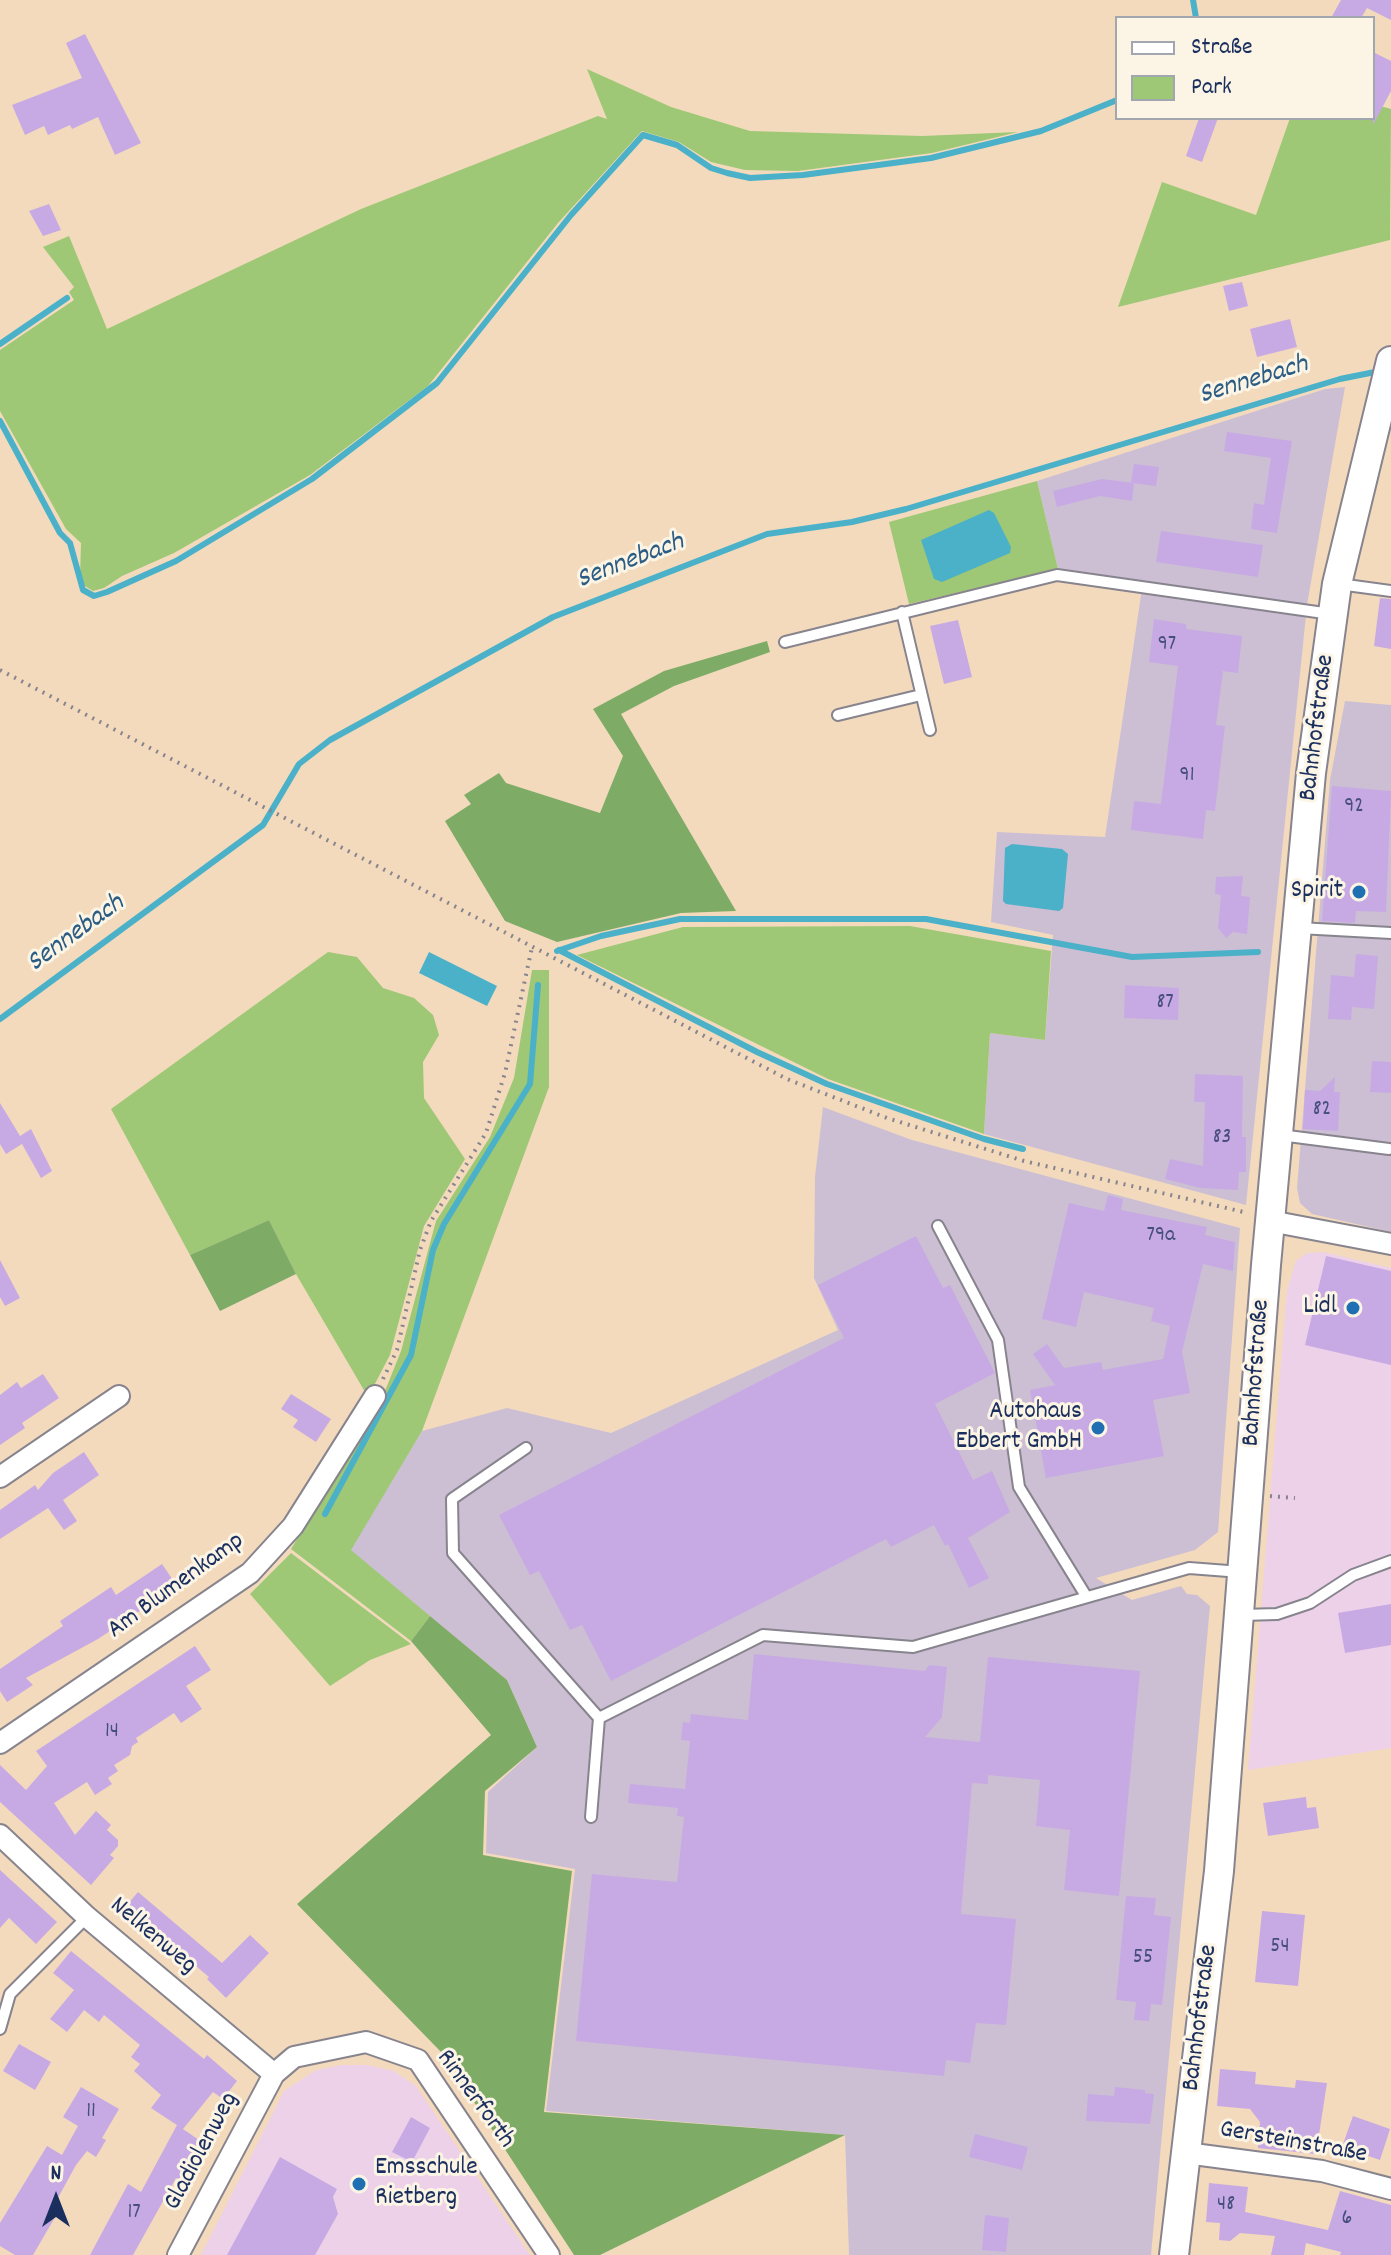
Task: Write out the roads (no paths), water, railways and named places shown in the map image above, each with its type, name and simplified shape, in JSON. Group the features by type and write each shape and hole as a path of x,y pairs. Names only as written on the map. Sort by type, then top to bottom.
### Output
{"main road":[{"name":"Bahnhofstraße","path":"1174,2255 1219,1871 1244,1573 1259,1217 1278,1135 1311,773 1337,584 1391,361"}],"street":[{"path":"1259,1217 1391,1244"},
{"path":"0,1477 119,1396"},
{"name":"Am Blumenkamp","path":"0,1743 250,1573 293,1526 375,1396"},
{"name":"Nelkenweg","path":"0,1835 87,1917 274,2074"},
{"name":"Rinnerforth","path":"274,2074 294,2057 366,2042 418,2060 549,2255"},
{"name":"Gladiolenweg","path":"178,2255 274,2074"},
{"name":"Gersteinstraße","path":"1186,2153 1322,2171 1391,2189"}],"lane":[{"path":"785,642 1057,575 1333,614"},
{"path":"1337,584 1391,591"},
{"path":"902,612 930,730"},
{"path":"838,715 921,695"},
{"path":"1297,928 1391,933"},
{"path":"1278,1135 1389,1149"},
{"path":"938,1226 998,1340 1019,1487 1086,1596"},
{"path":"526,1448 452,1499 453,1553 599,1718 591,1817"},
{"path":"1240,1615 1277,1614 1310,1603 1353,1575 1391,1561"},
{"path":"599,1718 763,1635 913,1647 1189,1568 1244,1573"},
{"path":"0,2029 10,1994 87,1917"}],"water":[{"path":"989,510 994,513 1011,547 1010,553 942,582 934,579 921,540"},
{"path":"1012,844 1062,849 1068,854 1063,908 1059,911 1006,904 1003,901 1005,848"},
{"path":"429,952 497,986 487,1006 419,973"}],"waterway":[{"path":"1193,0 1196,16"},
{"path":"0,421 60,533 70,543 83,590 94,596 176,561 312,479 437,383 571,215 643,135 677,145 711,168 727,173 750,178 803,175 931,158 1041,131 1115,101"},
{"path":"0,344 67,298"},
{"name":"Sennebach","path":"0,1019 263,825 299,764 330,740 553,617 767,534 852,522 906,509 1340,379 1380,371"},
{"path":"557,951 601,936 680,919 926,919 1132,957 1258,952"},
{"path":"559,950 757,1052 827,1084 984,1139 1023,1149"},
{"path":"325,1514 411,1355 433,1250 444,1224 530,1084 538,985"}],"place":[{"name":"Spirit","path":"1359,892"},
{"name":"Lidl","path":"1353,1308"},
{"name":"Autohaus Ebbert GmbH","path":"1098,1428"},
{"name":"Emsschule Rietberg","path":"359,2184"}]}
